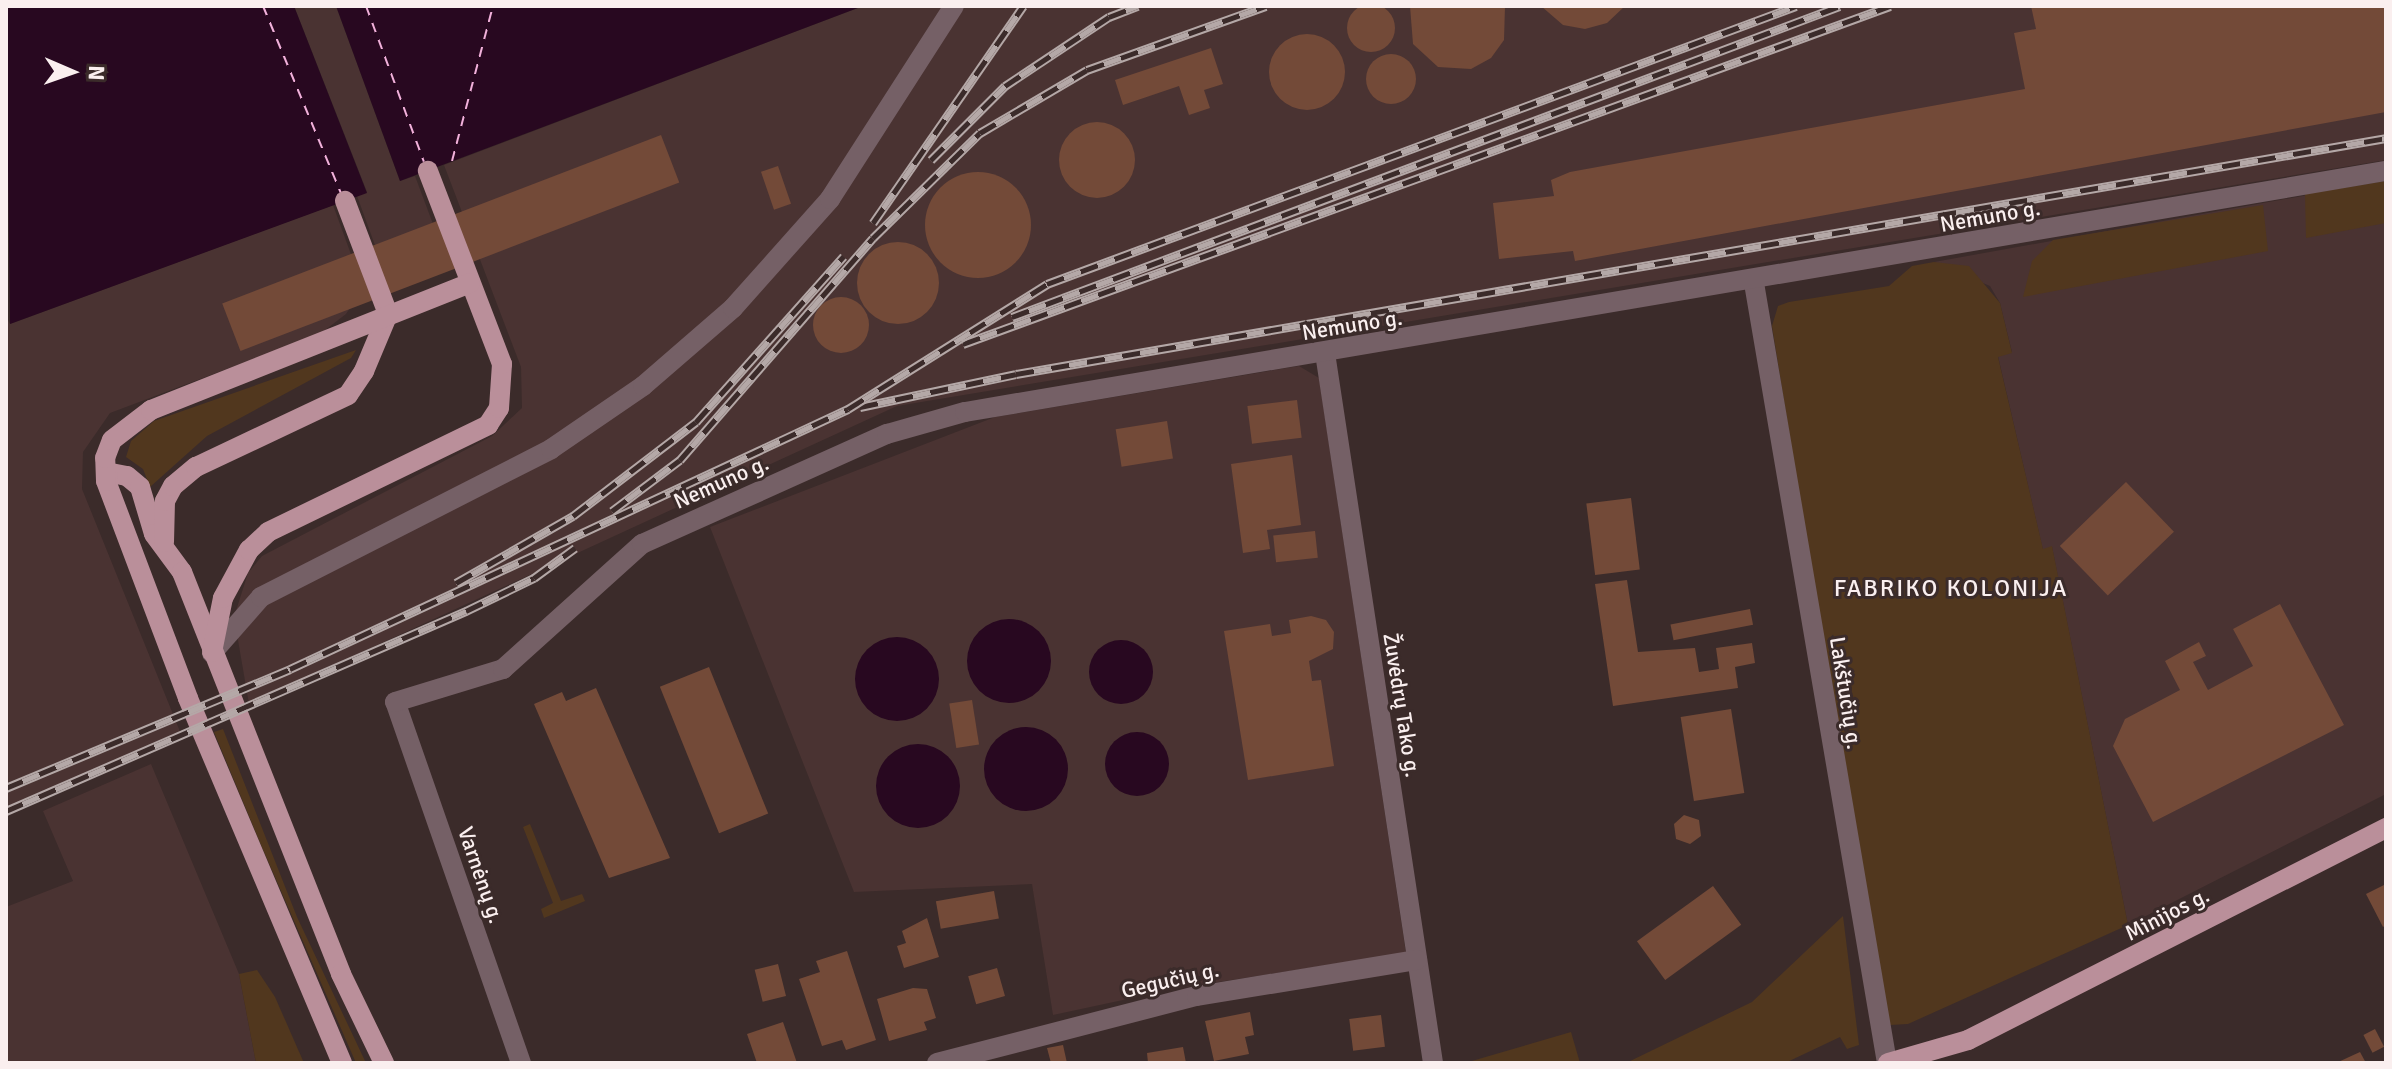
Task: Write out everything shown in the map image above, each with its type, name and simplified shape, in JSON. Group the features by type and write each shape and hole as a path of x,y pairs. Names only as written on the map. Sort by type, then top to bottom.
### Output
{"main road":[{"path":"212,653 223,598 249,550 268,532 488,425 504,387 502,364 428,171"},
{"path":"165,549 165,501 173,486 196,467 348,395 388,314 345,201"},
{"path":"342,1063 214,763 106,472 112,440 151,410 470,283"},
{"path":"106,472 140,487 165,549 182,572 341,974 384,1063"},
{"name":"Minijos g.","path":"1937,1063 1968,1040 2386,828"},
{"name":"Minijos g.","path":"1887,1063 1968,1040"}],"street":[{"path":"212,653 261,597 551,449 643,386 722,318 830,199 954,6"},
{"name":"Nemuno g.","path":"395,702 503,669 642,544 887,434 965,412 1754,283 2386,171"},
{"name":"Lakštučių g.","path":"1754,283 1887,1063"},
{"name":"Žuvėdrų Tako g.","path":"1325,353 1433,1063"},
{"name":"Varnėnų g.","path":"395,702 521,1063"},
{"name":"Gegučių g.","path":"937,1063 1197,996 1417,960"}],"shaded area":[{"path":"6,6 294,6 367,193 10,324"},
{"path":"294,6 336,6 400,181 415,176 445,256 387,278 357,196 367,192"},
{"path":"336,6 863,6 400,181"},
{"path":"863,6 2386,6 2386,160 897,406 249,704 234,617 248,573 262,556 492,436 522,408 521,367 444,165"},
{"path":"2386,181 2386,794 2128,925 2052,547 2043,550 1998,356 2012,352 2000,303 1990,286 1934,262"},
{"path":"2386,181 2386,223 2306,238 2305,194"},
{"path":"333,205 356,268 354,302 346,314 320,334 110,413 83,452 82,489 181,734 6,811 6,316 10,324"},
{"path":"2263,205 2268,251 2023,297 2032,261 2053,240"},
{"path":"1934,262 1969,266 2000,303 2012,353 1998,357 2043,549 2052,546 2128,925 1908,1024 1890,1025 1882,1011 1772,326 1778,306 1889,286 1912,266"},
{"path":"356,350 351,358 207,436 150,487 143,469 126,457 131,441 154,421"},
{"path":"1299,366 1319,378 1406,953 1179,988 1053,1015 1032,884 854,892 710,527 995,417"},
{"path":"1009,619 1025,622 1039,631 1048,645 1051,661 1048,677 1039,691 1025,700 1009,703 993,700 979,691 970,677 967,661 970,645 979,631 993,622"},
{"path":"897,637 913,640 927,649 936,663 939,679 936,695 927,709 913,718 897,721 881,718 867,709 858,695 855,679 858,663 867,649 881,640"},
{"path":"1115,640 1127,640 1144,649 1151,660 1151,684 1144,695 1127,704 1115,704 1103,699 1094,690 1089,678 1089,666 1094,654 1103,645"},
{"path":"1026,727 1042,730 1056,739 1065,753 1068,769 1065,785 1056,799 1042,808 1026,811 1010,808 996,799 987,785 984,769 987,753 996,739 1010,730"},
{"path":"223,729 297,917 366,1063 356,1063 261,845 214,732"},
{"path":"1131,732 1143,732 1160,741 1167,752 1167,776 1160,787 1143,796 1131,796 1119,791 1110,782 1105,770 1105,758 1110,746 1119,737"},
{"path":"918,744 934,747 948,756 957,770 960,786 957,802 948,816 934,825 918,828 902,825 888,816 879,802 876,786 879,770 888,756 902,747"},
{"path":"151,764 239,974 256,1063 6,1063 6,907 73,881 43,811"},
{"path":"530,824 561,901 582,894 585,901 544,918 541,909 553,903 523,827"},
{"path":"1843,916 1859,1045 1847,1049 1840,1037 1785,1063 1626,1063 1752,1002"},
{"path":"257,970 275,997 304,1063 256,1063 239,974"},
{"path":"1571,1032 1580,1063 1465,1063"}],"building":[{"path":"1371,4 1388,11 1395,28 1388,45 1371,52 1354,45 1347,28 1354,11"},
{"path":"1410,6 1505,6 1504,40 1491,58 1471,69 1438,67 1413,44"},
{"path":"1541,6 1625,6 1607,23 1585,29 1563,25"},
{"path":"2031,6 2386,6 2386,112 1575,261 1573,251 1499,259 1493,203 1554,196 1551,180 1570,172 2025,89 2014,33 2036,29"},
{"path":"1300,34 1314,34 1328,40 1339,51 1345,72 1343,87 1334,99 1322,108 1300,110 1286,104 1275,93 1269,79 1269,65 1275,51 1286,40"},
{"path":"1211,48 1223,84 1204,90 1210,108 1189,115 1179,86 1123,105 1115,80"},
{"path":"1391,54 1408,62 1416,79 1408,96 1391,104 1374,96 1366,79 1374,62"},
{"path":"1105,122 1118,128 1129,139 1135,160 1133,175 1118,192 1105,198 1089,198 1076,192 1061,175 1059,152 1065,139 1082,124"},
{"path":"661,135 679,183 240,351 222,303"},
{"path":"778,166 791,204 774,210 761,172"},
{"path":"978,172 998,176 1015,188 1027,205 1031,225 1027,245 1015,262 998,274 978,278 958,274 941,262 929,245 925,225 929,205 941,188 958,176"},
{"path":"898,242 914,245 927,254 936,267 939,283 936,299 927,312 914,321 898,324 882,321 869,312 860,299 857,283 860,267 869,254 882,245"},
{"path":"841,297 861,305 869,325 861,345 841,353 821,345 813,325 821,305"},
{"path":"1297,400 1302,438 1252,444 1247,406"},
{"path":"1167,421 1173,459 1122,467 1116,429"},
{"path":"1292,455 1301,525 1267,530 1270,549 1243,553 1231,464"},
{"path":"2126,482 2174,532 2108,596 2060,546"},
{"path":"1631,498 1640,569 1595,575 1586,503"},
{"path":"1315,531 1318,558 1276,562 1273,535"},
{"path":"1627,580 1638,652 1695,648 1699,672 1719,669 1716,648 1752,643 1755,663 1735,667 1738,688 1613,706 1595,584"},
{"path":"2280,604 2344,725 2153,822 2113,746 2125,719 2180,690 2165,661 2199,642 2206,656 2193,662 2208,690 2253,666 2233,629"},
{"path":"1750,609 1753,625 1674,640 1670,624"},
{"path":"1311,616 1326,620 1334,632 1333,649 1309,661 1312,681 1321,680 1334,766 1248,780 1224,631 1270,624 1272,636 1291,633 1289,620"},
{"path":"709,667 768,813 719,833 660,687"},
{"path":"596,688 670,858 609,878 534,704 562,692 566,701"},
{"path":"972,700 979,744 956,748 949,704"},
{"path":"1731,709 1744,793 1694,801 1681,717"},
{"path":"1684,815 1699,820 1701,836 1690,844 1676,839 1674,824"},
{"path":"2386,884 2386,925 2383,927 2366,894"},
{"path":"1713,886 1741,925 1665,980 1637,941"},
{"path":"994,891 999,919 941,929 936,901"},
{"path":"927,918 939,957 904,968 897,946 906,943 902,931"},
{"path":"847,951 876,1040 846,1050 842,1040 822,1046 799,979 820,972 816,961"},
{"path":"778,964 786,996 763,1002 755,970"},
{"path":"997,968 1005,996 976,1004 968,976"},
{"path":"913,988 927,989 936,1018 924,1022 927,1030 889,1041 877,999"},
{"path":"1250,1012 1254,1035 1245,1037 1249,1054 1214,1061 1205,1021"},
{"path":"1381,1015 1385,1047 1353,1051 1349,1019"},
{"path":"783,1022 797,1063 757,1063 747,1034"},
{"path":"2375,1029 2384,1047 2372,1053 2363,1035"},
{"path":"1063,1045 1067,1063 1051,1063 1047,1048"},
{"path":"1183,1047 1186,1063 1148,1063 1147,1053"},
{"path":"2360,1052 2366,1063 2336,1063"}],"ferry route":[{"path":"263,6 341,193"},
{"path":"366,6 424,162"},
{"path":"452,161 493,6"}],"railway":[{"path":"873,223 1023,6"},
{"path":"931,160 1005,86 1109,17 1138,6"},
{"path":"612,511 680,460 873,238 980,133 1087,70 1266,6"},
{"path":"6,788 290,669 848,409 1047,284 1796,6"},
{"path":"1012,317 1840,6"},
{"path":"963,344 1890,6"},
{"path":"860,407 1016,374 2386,138"},
{"path":"456,583 573,516 696,422 844,256"},
{"path":"6,811 466,611 534,578 575,548"}],"district":[{"name":"FABRIKO KOLONIJA","path":"1951,589"}]}
